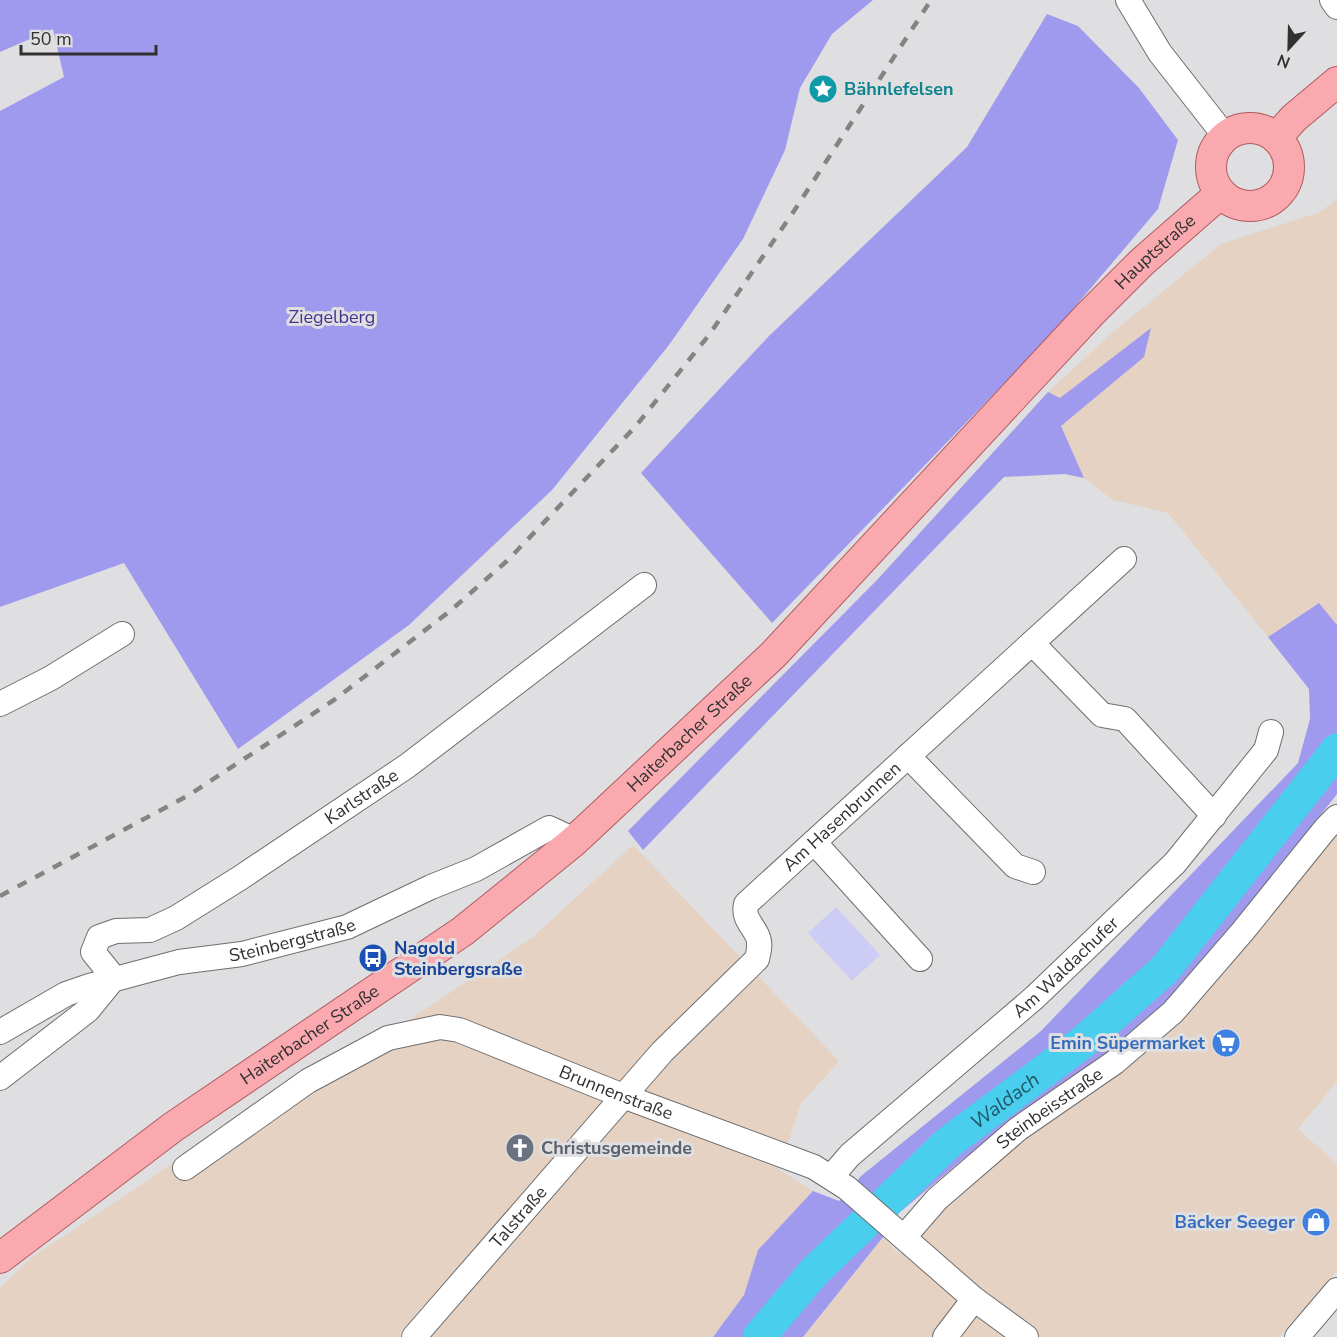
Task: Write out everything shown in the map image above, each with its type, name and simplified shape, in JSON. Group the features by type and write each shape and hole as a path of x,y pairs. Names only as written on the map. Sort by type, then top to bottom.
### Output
{"main road":[{"path":"1276,138 1294,118 1337,82"},
{"path":"1245,128 1257,128 1276,138 1284,148 1289,172 1278,194 1268,202 1256,206 1231,201 1221,193 1214,183 1211,170 1212,158 1217,146 1225,136 1245,128"},
{"name":"Hauptstraße","path":"772,655 1090,314 1142,262 1221,193"},
{"name":"Haiterbacher Straße","path":"0,1258 173,1127 463,931 573,842 772,655"}],"street":[{"path":"1128,0 1160,53 1225,136"},
{"path":"1332,0 1337,7"},
{"name":"Am Hasenbrunnen","path":"623,1096 662,1052 757,959 760,946 758,936 744,912 746,904 1124,559"},
{"name":"Karlstraße","path":"114,978 93,952 99,937 116,931 150,930 176,918 240,878 407,766 644,585"},
{"path":"0,704 51,678 122,634"},
{"path":"1032,643 1102,715 1125,719 1214,816"},
{"name":"Am Waldachufer","path":"839,1183 849,1155 1034,998 1175,863 1266,750 1271,732"},
{"path":"908,756 1016,866 1033,872"},
{"name":"Steinbeisstraße","path":"895,1230 937,1199 1018,1129 1115,1062 1173,1012 1337,817"},
{"name":"Steinbergstraße","path":"0,1032 66,994 114,978 178,962 242,954 347,927 505,855 549,828 573,842"},
{"path":"814,842 920,959"},
{"path":"0,1078 88,1011 114,978"},
{"name":"Brunnenstraße","path":"185,1168 308,1081 387,1038 440,1027 459,1030 623,1096 808,1165 839,1183 974,1299 1026,1337"},
{"name":"Talstraße","path":"414,1337 623,1096"},
{"path":"1297,1337 1337,1290"},
{"path":"945,1337 974,1299"}],"shaded area":[{"path":"1337,199 1337,625 1319,603 1268,637 1168,513 1113,500 1084,478 1048,392 1113,332 1221,244 1320,212"},
{"path":"1337,834 1337,1081 1298,1129 1337,1164 1337,1271 1279,1337 803,1337 883,1237 900,1255 950,1205 1015,1146 1128,1068 1176,1020"},
{"path":"633,845 839,1061 800,1105 780,1170 813,1191 758,1250 744,1295 713,1337 0,1337 0,1288 32,1257 141,1185 291,1080 412,1018 533,937"},
{"path":"836,907 880,955 852,981 808,933"}],"green space":[{"name":"Ziegelberg","path":"0,0 873,0 832,34 800,88 785,150 743,239 669,345 552,490 409,625 238,749 124,563 0,607 0,111 64,77 53,29 0,52"},
{"path":"1047,14 1078,26 1139,88 1178,140 1158,209 1051,335 772,623 641,473 769,336 967,147"},
{"path":"1151,328 1144,357 1061,426 1084,478 1065,474 1004,477 643,850 628,831 877,580 1048,392 1060,398"},
{"path":"1319,603 1337,625 1337,794 1231,929 1167,1001 1098,1062 962,1160 899,1213 883,1237 803,1337 713,1337 744,1295 758,1250 813,1191 839,1201 861,1176 1041,1031 1298,763 1310,719 1309,689 1268,637"}],"waterway":[{"name":"Waldach","path":"759,1337 813,1273 949,1142 1083,1042 1165,969 1337,750"}],"railway":[{"path":"0,896 189,795 334,700 450,611 508,560 635,427 709,335 792,214 931,0"}],"place":[{"name":"Bähnlefelsen","path":"823,89"},
{"name":"Nagold Steinbergsraße","path":"373,958"},
{"name":"Emin Süpermarket","path":"1226,1043"},
{"name":"Christusgemeinde","path":"520,1148"},
{"name":"Bäcker Seeger","path":"1316,1222"}]}
